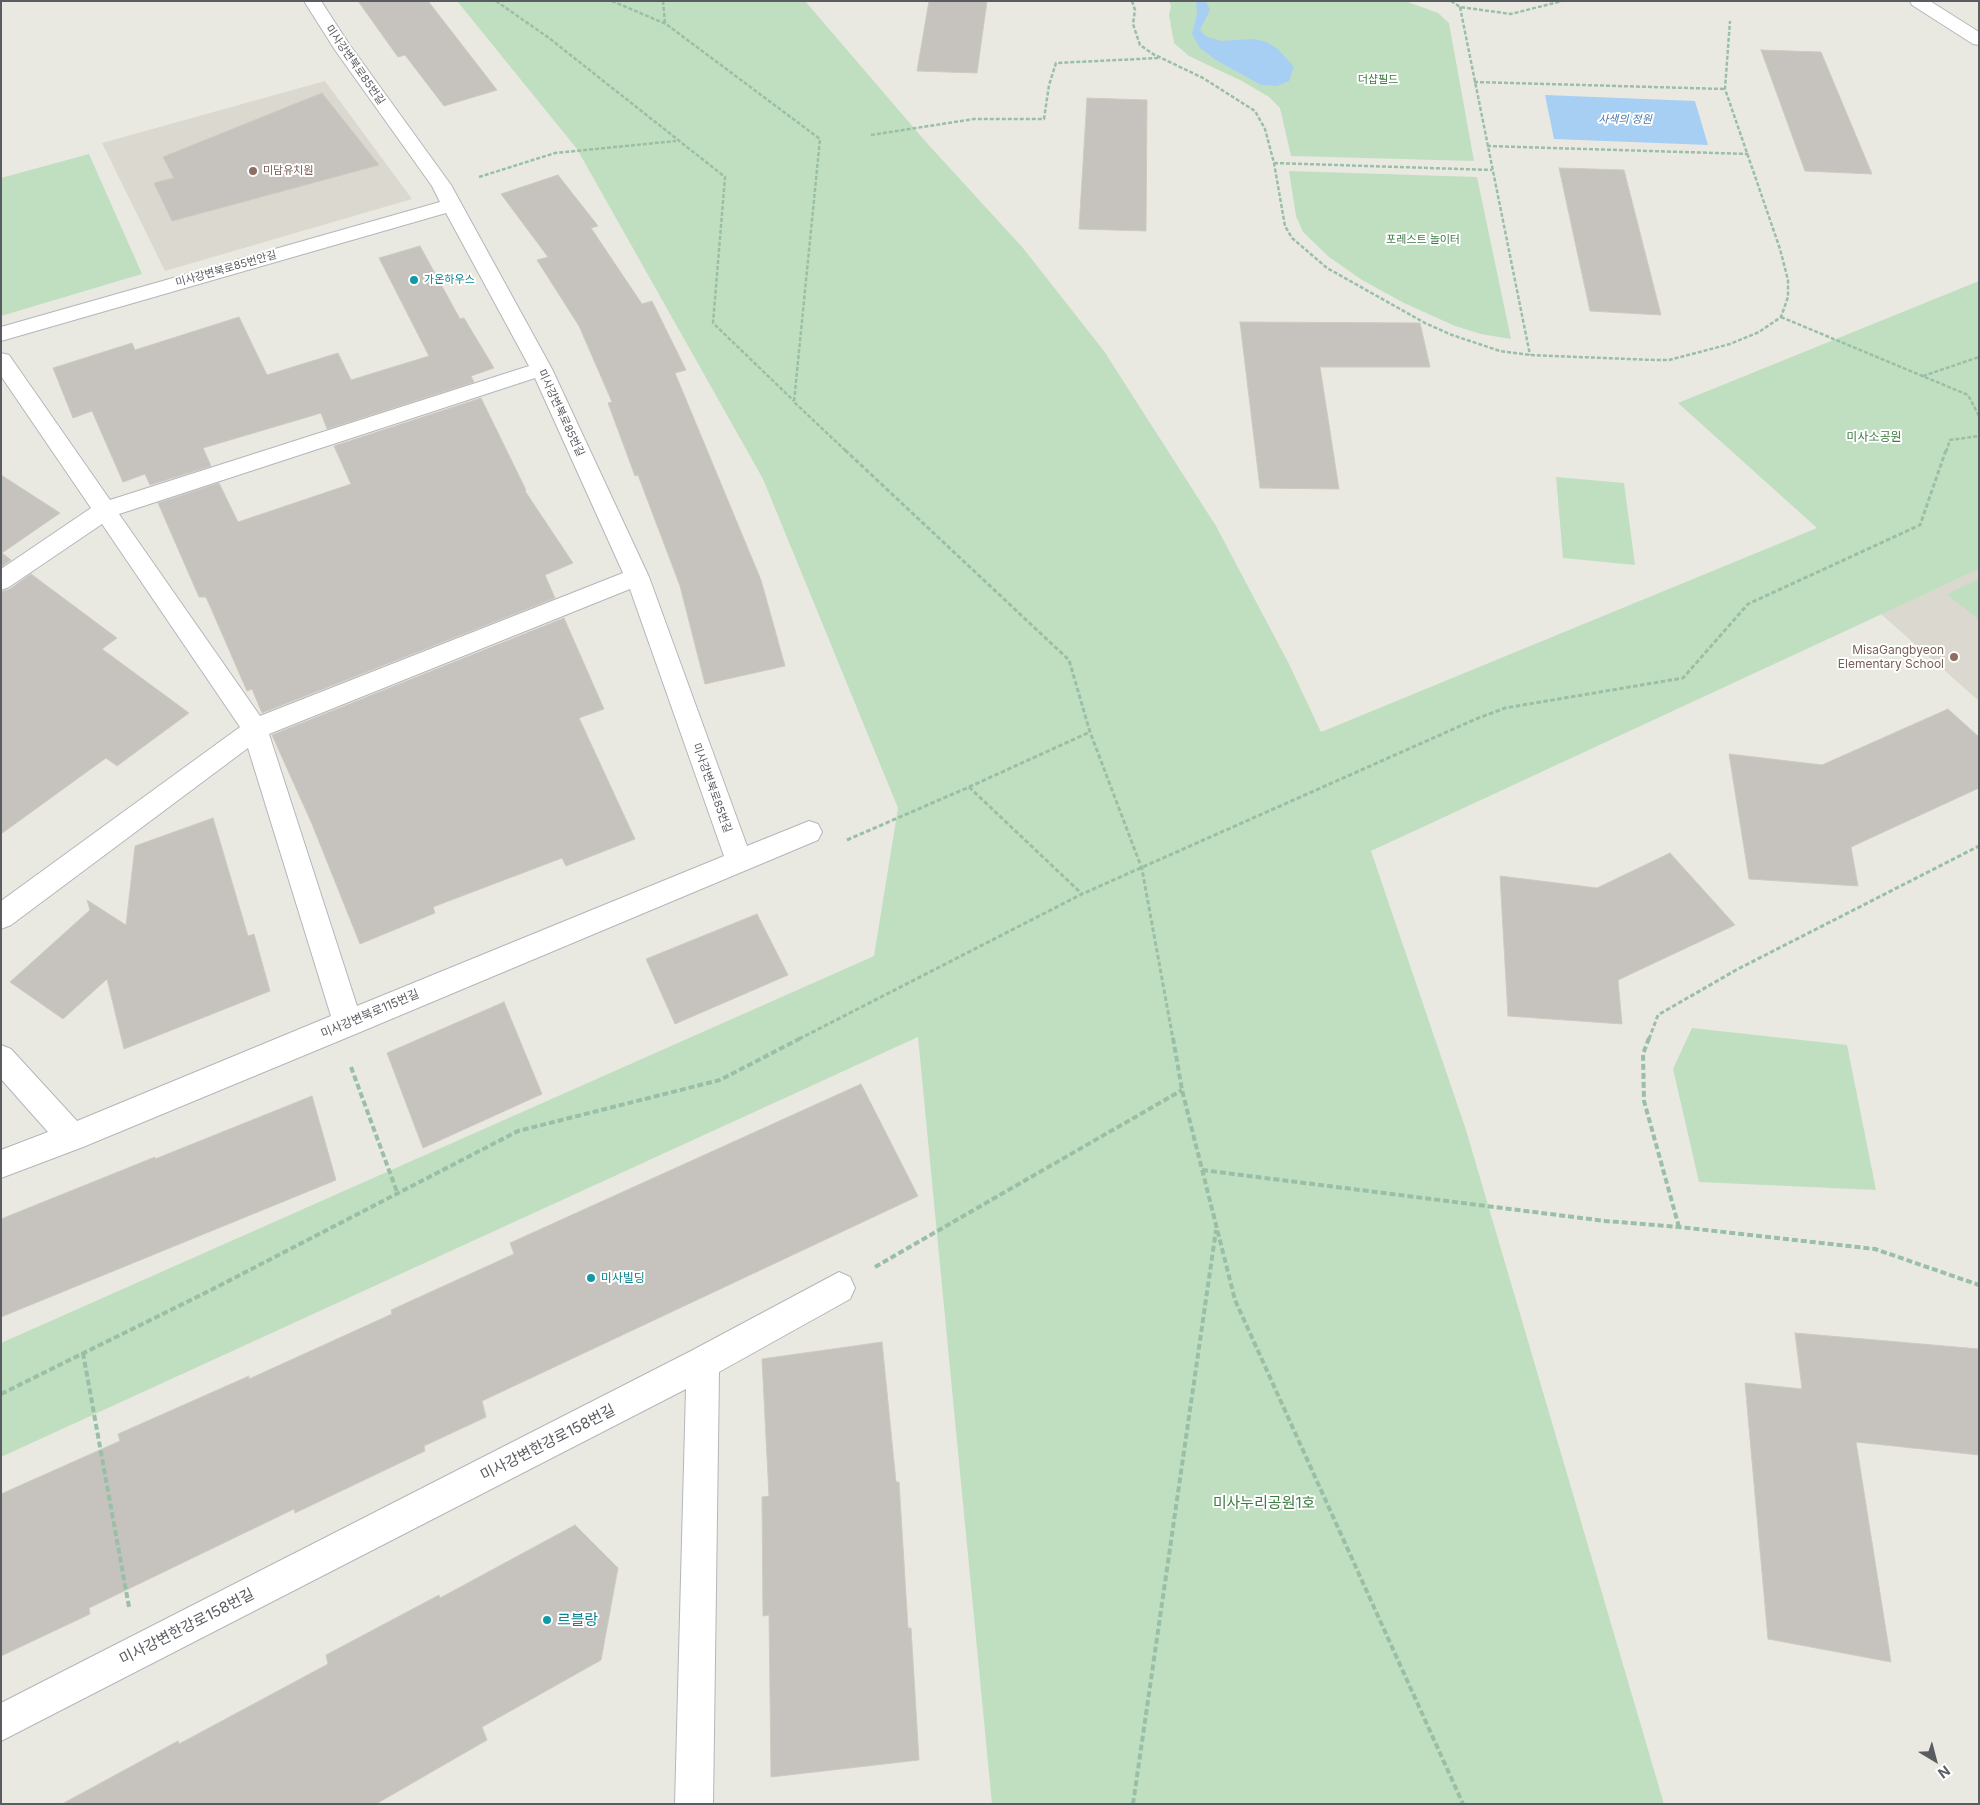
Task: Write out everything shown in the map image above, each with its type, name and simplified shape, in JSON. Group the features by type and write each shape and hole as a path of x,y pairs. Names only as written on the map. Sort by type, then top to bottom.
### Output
{"street":[{"name":"미사강변북로85번길","path":"312,1 341,46 441,185 541,369 637,577 738,861"},
{"path":"1918,1 1979,40"},
{"name":"미사강변북로85번안길","path":"1,334 451,205"},
{"path":"1,360 256,729 348,1024"},
{"path":"1,581 105,510 541,369"},
{"path":"1,917 256,729 637,577"},
{"name":"미사강변북로115번길","path":"1,1164 72,1137 348,1024 809,832"},
{"path":"1,1058 72,1137"},
{"name":"미사강변한강로158번길","path":"1,1723 703,1364 839,1288"},
{"path":"694,1804 703,1364"}],"path":[{"path":"496,1 549,38 725,177 713,322 794,402 1069,660 1090,732 1142,869 1182,1090 1235,1300 1463,1804"},
{"path":"612,1 666,24 820,139 794,402"},
{"path":"663,1 666,24"},
{"path":"1132,1 1135,10 1133,24 1140,45 1251,106 1259,116 1274,163 1285,226 1292,238 1327,268 1398,310 1452,336 1500,352 1530,355 1669,360 1730,344 1759,332 1781,317 1788,297 1788,280 1780,249 1725,89 1730,21"},
{"path":"1451,1 1460,7 1511,14 1562,1"},
{"path":"1460,7 1530,355"},
{"path":"871,135 974,119 1044,119 1049,85 1056,63 1161,58"},
{"path":"1474,82 1725,89"},
{"path":"477,178 555,152 677,140"},
{"path":"1487,146 1748,154"},
{"path":"1274,163 1492,170"},
{"path":"1781,317 1968,395 1979,416"},
{"path":"1922,376 1979,357"},
{"path":"1,1394 210,1290 518,1131 720,1080 1082,894 1505,708 1683,678 1748,604 1920,525 1950,440 1979,436"},
{"path":"846,841 1090,732"},
{"path":"970,787 1082,894"},
{"path":"1678,1226 1644,1101 1643,1054 1658,1015 1736,970 1979,846"},
{"path":"348,1059 397,1192"},
{"path":"839,1288 1182,1090"},
{"path":"1202,1170 1605,1221 1678,1226 1875,1249 1979,1285"},
{"path":"1133,1804 1216,1228"},
{"path":"83,1353 130,1608"}],"shaded area":[{"name":"미담유치원","path":"325,81 412,199 165,271 102,143"},
{"name":"MisaGangbyeon Elementary School","path":"1979,569 1979,701 1881,614"}],"green space":[{"name":"미사누리공원1호","path":"457,1 805,1 926,142 1023,248 1104,351 1216,526 1288,662 1321,732 1817,528 1678,403 1979,281 1979,569 1371,851 1466,1130 1664,1804 992,1804 918,1037 1,1457 1,1343 874,956 898,808 763,479 577,149"},
{"name":"더샵필드","path":"1169,1 1405,1 1438,13 1449,23 1474,161 1291,156 1280,108 1269,97 1242,81 1189,56 1174,43 1169,15 1171,6"},
{"path":"89,154 142,274 1,316 1,178"},
{"name":"포레스트 놀이터","path":"1289,171 1477,177 1511,339 1481,334 1455,326 1404,303 1362,280 1329,257 1303,232 1296,216"},
{"path":"1556,477 1624,483 1635,565 1563,558"},
{"path":"1979,579 1979,620 1947,594"},
{"path":"1692,1028 1847,1045 1876,1190 1699,1182 1673,1069"}],"water":[{"path":"1196,1 1206,1 1210,10 1200,30 1207,37 1221,41 1254,39 1266,42 1278,49 1294,67 1289,81 1277,86 1261,85 1216,60 1200,48 1192,34 1197,14"},
{"name":"사색의 정원","path":"1545,95 1695,101 1708,145 1554,139"}],"building":[{"path":"358,1 428,1 497,90 444,106 405,55 398,57"},
{"path":"929,1 987,1 977,73 917,71"},
{"path":"1761,50 1821,52 1872,174 1805,171"},
{"name":"미담유치원","path":"322,93 379,165 172,221 154,183 174,178 163,157"},
{"path":"1087,98 1147,100 1146,231 1079,229"},
{"path":"1559,168 1624,170 1661,315 1590,311"},
{"path":"558,175 598,226 591,228 642,304 652,301 686,370 675,373 761,580 785,666 705,684 680,586 638,475 635,476 608,403 612,402 579,326 537,260 548,257 501,194"},
{"path":"420,246 460,319 464,318 494,368 471,376 474,382 327,429 321,413 203,448 211,466 150,485 145,474 123,482 92,411 73,418 53,368 132,343 135,350 239,317 267,375 338,353 351,380 429,356 379,258"},
{"path":"1240,322 1420,323 1430,367 1320,367 1339,489 1260,488"},
{"path":"481,398 525,491 573,563 545,575 555,598 262,713 252,689 247,691 206,597 199,597 158,503 219,483 238,522 351,484 334,446"},
{"path":"1,475 60,513 2,553 11,560 1,567"},
{"path":"31,574 117,638 102,649 189,713 117,766 106,758 1,834 1,592 10,589"},
{"path":"564,618 604,709 579,718 635,839 566,866 562,858 433,907 435,913 360,944 312,824 272,735"},
{"path":"1948,709 1979,737 1979,788 1851,847 1858,886 1749,879 1729,754 1822,765"},
{"path":"213,818 248,936 254,934 270,991 124,1049 107,979 63,1019 10,982 90,910 87,900 126,925 135,846"},
{"path":"1670,853 1735,925 1618,980 1622,1024 1508,1016 1500,876 1597,888"},
{"path":"757,914 788,975 675,1024 646,959"},
{"path":"504,1002 542,1094 423,1148 387,1053"},
{"path":"861,1084 918,1196 482,1401 486,1417 424,1446 425,1451 295,1513 294,1509 89,1608 90,1614 1,1656 1,1494 120,1441 118,1434 249,1376 249,1379 392,1314 391,1310 514,1254 510,1243"},
{"path":"312,1096 336,1180 1,1317 1,1219"},
{"path":"1795,1333 1979,1349 1979,1455 1856,1442 1891,1662 1768,1639 1745,1383 1802,1389"},
{"path":"882,1342 896,1482 899,1482 919,1760 771,1777 769,1615 763,1616 762,1497 769,1496 762,1359"},
{"path":"575,1525 618,1568 601,1660 482,1727 487,1740 376,1804 62,1804 178,1741 179,1744 328,1664 326,1655 439,1595 440,1598"}],"place":[{"name":"미담유치원","path":"253,171"},
{"name":"가온하우스","path":"414,280"},
{"name":"MisaGangbyeon Elementary School","path":"1954,657"},
{"name":"미사빌딩","path":"591,1278"},
{"name":"르블랑","path":"547,1620"}],"park label":[{"name":"미사소공원","path":"1874,437"}]}
